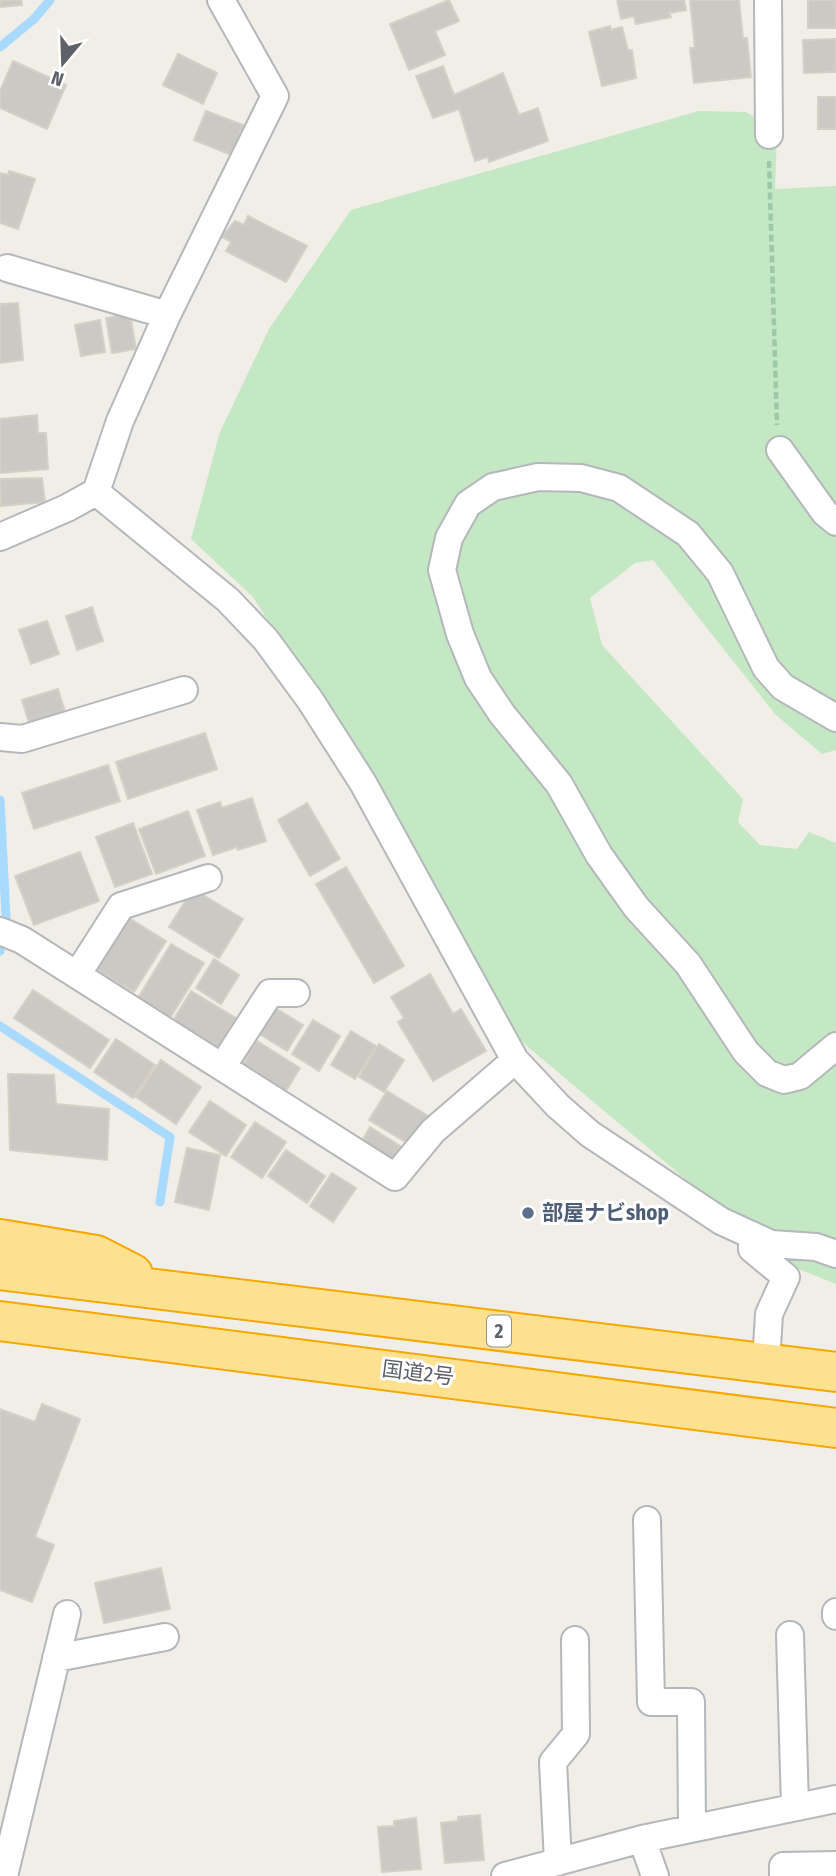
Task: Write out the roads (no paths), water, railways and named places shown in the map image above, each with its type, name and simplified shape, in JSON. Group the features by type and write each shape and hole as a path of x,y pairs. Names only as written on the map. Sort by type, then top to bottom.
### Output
{"highway":[{"path":"0,1239 96,1255 163,1290"},
{"name":"2","path":"0,1270 836,1372"},
{"name":"国道2号","path":"0,1321 836,1428"},
{"path":"0,1346 246,1369 511,1385"}],"street":[{"path":"0,537 67,508 96,492 120,421 167,315 275,96 220,0"},
{"path":"768,0 769,135"},
{"path":"6,268 167,315"},
{"path":"779,450 825,513 836,522"},
{"path":"836,718 783,687 766,668 720,573 688,534 619,488 581,478 538,477 493,487 468,504 449,538 442,570 460,634 478,678 502,714 559,784 613,876 636,907 688,964 746,1052 767,1073 784,1080 800,1076 836,1046"},
{"path":"96,492 228,600 266,640 310,700 363,783 515,1060 558,1106 590,1134 721,1221 771,1244 816,1247 836,1254"},
{"path":"2,738 22,739 184,690"},
{"path":"77,975 121,906 208,878"},
{"path":"5,933 77,975 395,1177 433,1131 515,1060"},
{"path":"222,1067 270,993 296,993"},
{"path":"752,1235 752,1249 786,1276 769,1314 766,1363"},
{"path":"646,1520 651,1702 691,1702 692,1828"},
{"path":"4,1876 66,1614"},
{"path":"790,1635 795,1806"},
{"path":"56,1658 165,1637"},
{"path":"558,1862 553,1762 576,1734 575,1640"},
{"path":"505,1876 642,1839 836,1799"},
{"path":"642,1839 656,1876"},
{"path":"783,1876 783,1866 836,1865"}],"waterway":[{"path":"0,47 34,19 50,0"},
{"path":"0,800 6,916 0,951"},
{"path":"0,1026 170,1137 160,1202"}],"place":[{"name":"部屋ナビshop","path":"528,1213"}]}
